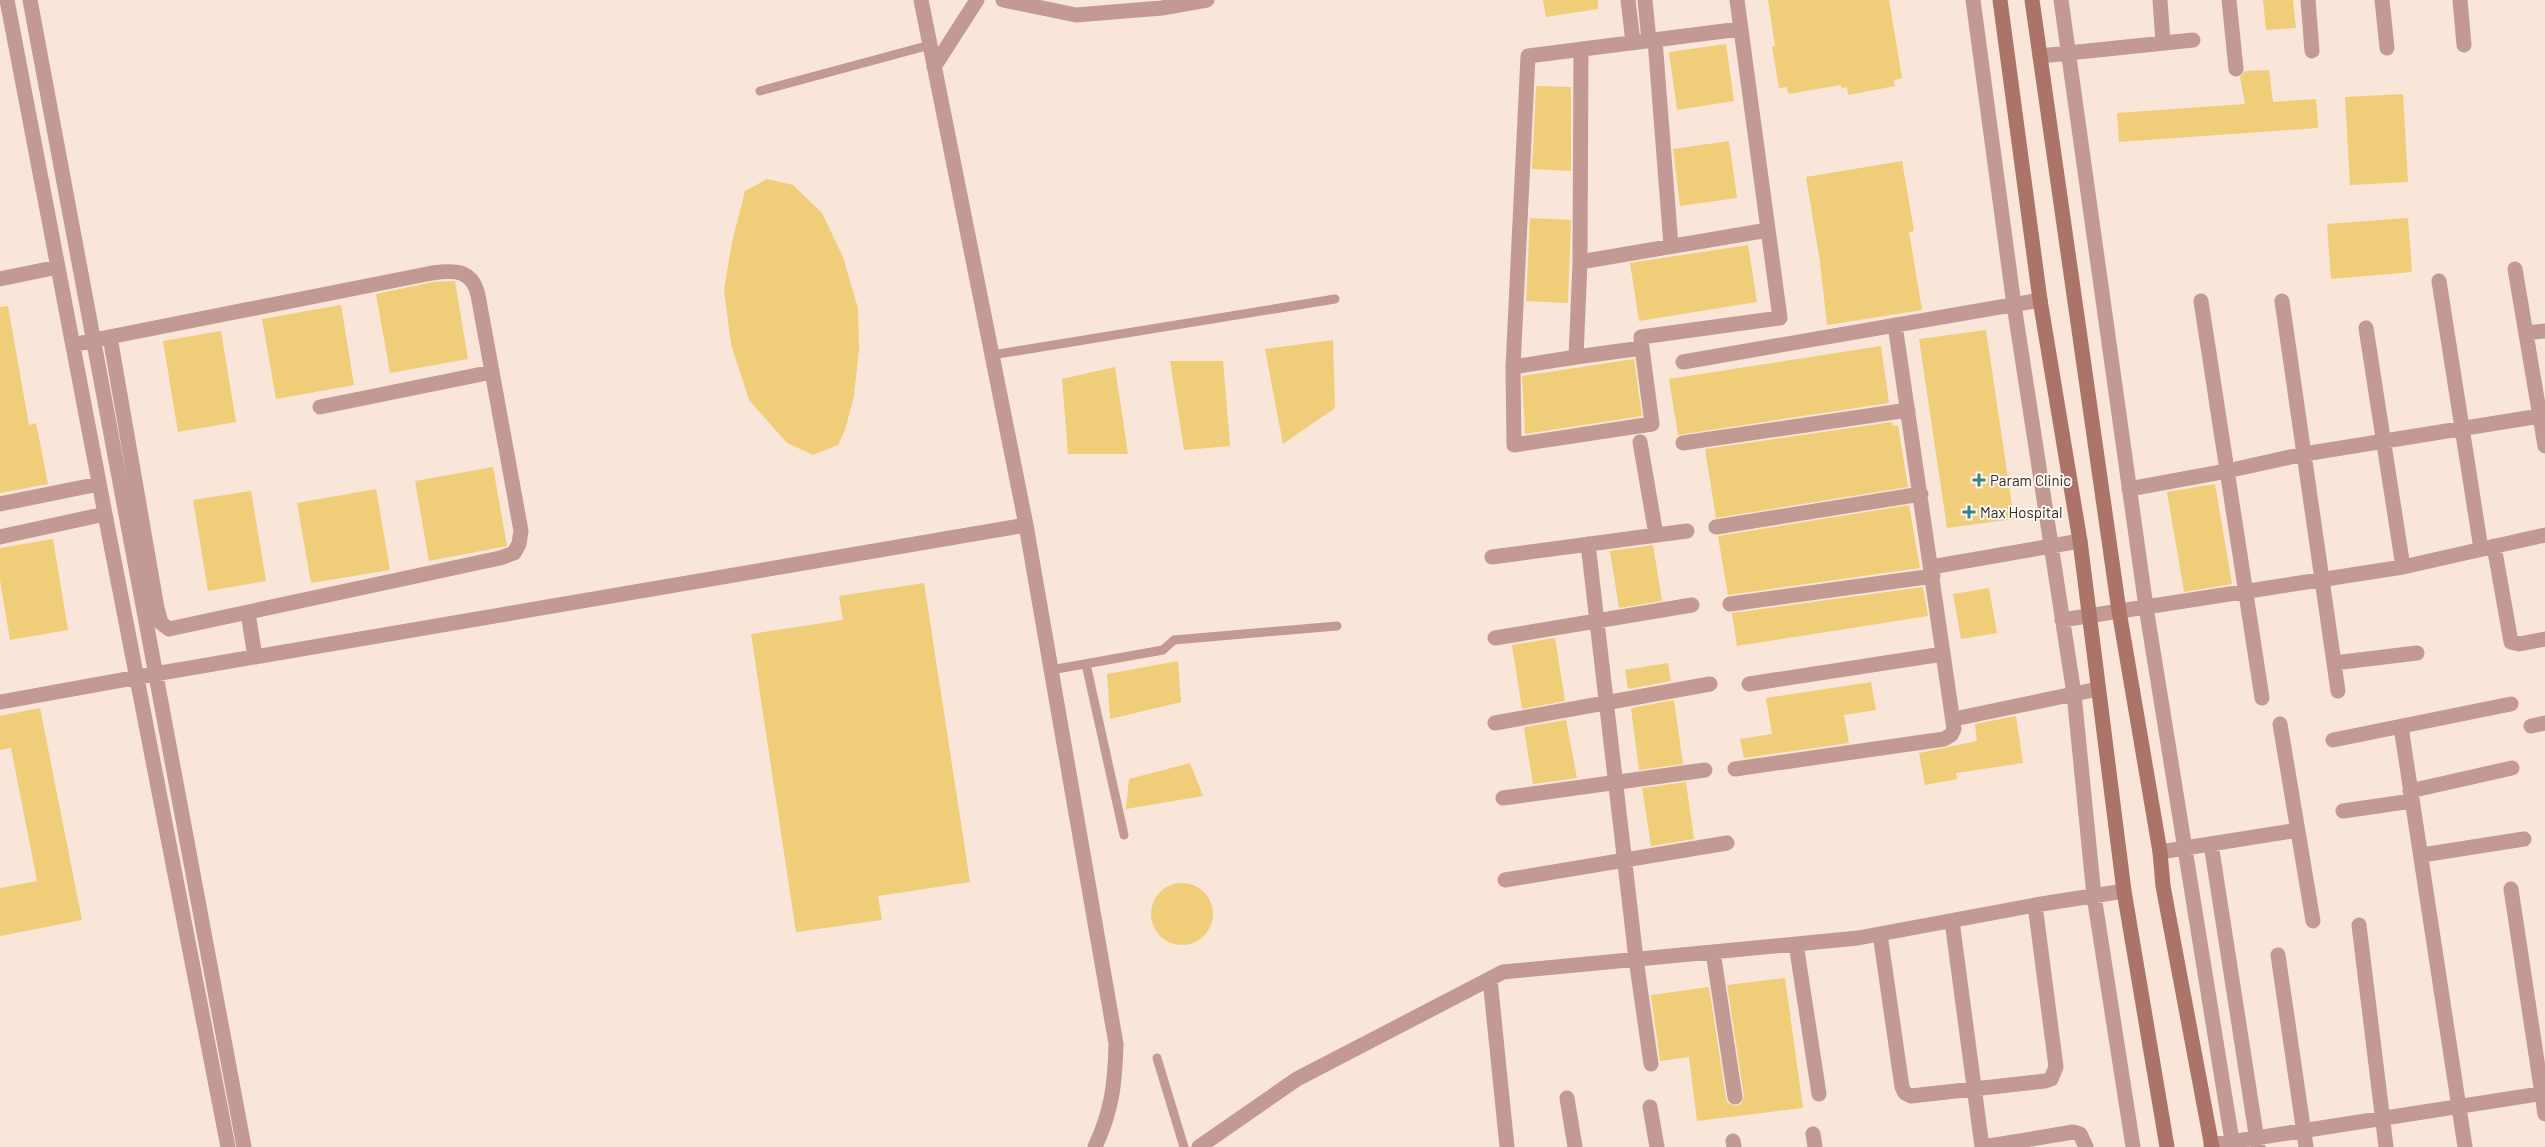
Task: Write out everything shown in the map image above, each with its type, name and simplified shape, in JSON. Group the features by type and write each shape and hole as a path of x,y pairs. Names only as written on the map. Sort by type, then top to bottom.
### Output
{"street":[{"path":"7,0 104,514 138,677 228,1147"},
{"path":"30,0 244,1147"},
{"path":"921,0 1026,525 1116,1044 1115,1089 1105,1127 1096,1147"},
{"path":"934,67 977,0"},
{"path":"1003,0 1076,15 1162,8 1207,0"},
{"path":"1628,0 1633,42"},
{"path":"1644,0 1652,40 1671,246"},
{"path":"1737,0 1780,318 1641,337 1652,424 1514,445 1512,367 1528,56 1740,29"},
{"path":"1973,0 2014,305 2074,694 2094,896 2133,1147"},
{"path":"2000,0 2040,300 2080,540 2124,891 2167,1147"},
{"path":"2032,0 2119,611 2160,852 2163,886 2212,1146 2257,1143 2304,1131 2543,1094"},
{"path":"2061,0 2146,607 2233,1144"},
{"path":"2160,0 2163,42"},
{"path":"2229,0 2236,69"},
{"path":"2308,0 2312,51"},
{"path":"2382,0 2386,48"},
{"path":"2460,0 2464,45"},
{"path":"2040,56 2192,40"},
{"path":"1576,357 1580,262 1581,49"},
{"path":"1580,262 1768,230"},
{"path":"0,279 58,267"},
{"path":"2515,269 2541,410 2545,446"},
{"path":"73,345 94,340 432,273 463,272 476,286 521,531 519,544 514,553 500,558 169,629 161,623 110,337"},
{"path":"2440,281 2462,428 2511,642 2519,644 2545,639"},
{"path":"1683,362 2040,300"},
{"path":"2201,301 2262,698"},
{"path":"2282,301 2338,691"},
{"path":"1735,769 1944,739 1951,735 1954,728 1895,325"},
{"path":"2366,328 2403,568"},
{"path":"2526,333 2545,331"},
{"path":"1512,367 1642,348"},
{"path":"320,406 492,372"},
{"path":"1683,442 1908,410"},
{"path":"2129,489 2227,471 2304,454 2462,428 2541,410"},
{"path":"1640,442 1656,535"},
{"path":"0,504 99,484"},
{"path":"1716,527 1921,494"},
{"path":"0,537 104,514"},
{"path":"0,702 1026,525"},
{"path":"1492,558 1687,530"},
{"path":"2062,620 2403,568 2545,535"},
{"path":"1730,604 1932,572 2080,540"},
{"path":"1588,544 1636,959 1651,1064"},
{"path":"1495,638 1692,605"},
{"path":"248,613 255,657"},
{"path":"2334,663 2417,652"},
{"path":"1749,684 1943,654"},
{"path":"1495,723 1710,684"},
{"path":"1954,719 2098,690"},
{"path":"2333,740 2511,704"},
{"path":"2280,724 2313,920"},
{"path":"2400,726 2422,856 2465,1147"},
{"path":"2343,811 2411,796 2512,768"},
{"path":"1503,798 1616,784 1705,770"},
{"path":"2160,852 2298,830"},
{"path":"2422,856 2524,839"},
{"path":"1506,880 1727,844"},
{"path":"2211,844 2257,1143"},
{"path":"2511,889 2545,1114"},
{"path":"1199,1147 1297,1079 1503,972 1796,944 1880,934 2035,905 2124,891"},
{"path":"1880,934 1902,1088 1905,1093 1911,1096 2045,1081 2055,1074 2056,1067 2035,905"},
{"path":"1952,920 1982,1147 2008,1145 2073,1132 2080,1134 2086,1147"},
{"path":"2359,925 2386,1147"},
{"path":"1796,944 1820,1094"},
{"path":"1714,952 1735,1097"},
{"path":"2278,955 2306,1147"},
{"path":"1490,979 1506,1147"},
{"path":"1567,1098 1575,1147"},
{"path":"1650,1107 1657,1147"}],"lane":[{"path":"760,91 930,45"},
{"path":"992,356 1334,300"},
{"path":"1052,670 1163,650 1174,640 1336,626"},
{"path":"1086,664 1124,835"},
{"path":"1157,1058 1184,1147"}],"building":[{"path":"1543,0 1598,0 1598,9 1546,17"},
{"path":"1768,0 1889,0 1902,78 1894,80 1895,86 1848,95 1847,87 1841,88 1841,85 1788,94 1787,87 1779,88 1772,47 1775,46"},
{"path":"2263,0 2293,0 2296,28 2266,30"},
{"path":"1726,44 1734,101 1677,110 1669,52"},
{"path":"2269,70 2273,102 2316,99 2318,128 2119,142 2117,113 2245,104 2240,77 2245,71"},
{"path":"1536,86 1571,87 1571,171 1532,169"},
{"path":"2403,94 2408,182 2350,185 2345,97"},
{"path":"1729,141 1737,198 1680,206 1673,149"},
{"path":"1902,161 1914,231 1909,232 1922,310 1827,325 1820,262 1806,177"},
{"path":"767,179 793,185 822,213 843,257 858,308 859,348 854,396 845,430 838,445 813,455 787,443 749,400 731,344 724,290 732,242 745,191"},
{"path":"1530,218 1571,220 1568,303 1526,301"},
{"path":"2408,218 2412,272 2331,279 2327,224"},
{"path":"1748,245 1757,302 1639,321 1630,263"},
{"path":"455,281 468,359 390,373 376,294 433,282"},
{"path":"341,305 354,385 276,399 262,319"},
{"path":"8,306 29,425 36,423 48,484 0,493 0,307"},
{"path":"1986,330 2014,519 1947,528 1919,339"},
{"path":"221,331 236,422 178,432 163,341"},
{"path":"1333,340 1335,408 1283,444 1265,349"},
{"path":"1881,346 1889,403 1678,435 1669,379"},
{"path":"1634,359 1642,416 1525,434 1522,376"},
{"path":"1170,361 1223,361 1230,446 1184,450"},
{"path":"1115,367 1128,454 1068,454 1062,379"},
{"path":"1892,422 1893,426 1898,425 1908,487 1716,518 1705,449"},
{"path":"493,467 507,546 429,561 415,481"},
{"path":"2215,484 2232,584 2184,592 2167,492"},
{"path":"376,489 390,570 311,583 297,503"},
{"path":"251,491 266,581 208,591 193,500"},
{"path":"1909,505 1920,568 1728,595 1718,536"},
{"path":"53,539 68,630 10,640 0,580 0,548"},
{"path":"1653,545 1662,601 1619,608 1610,551"},
{"path":"924,583 970,882 878,896 882,920 796,932 751,634 843,620 839,596"},
{"path":"1923,587 1928,616 1737,646 1732,613"},
{"path":"1989,588 1997,633 1961,639 1953,594"},
{"path":"1555,638 1565,701 1522,709 1512,645"},
{"path":"1178,661 1181,702 1110,719 1107,674"},
{"path":"1668,663 1671,681 1628,689 1625,670"},
{"path":"1871,682 1876,710 1844,715 1849,743 1744,758 1740,739 1772,734 1766,698"},
{"path":"1674,700 1683,764 1639,770 1631,708"},
{"path":"40,708 82,920 0,936 0,888 37,881 11,748 0,750 0,716"},
{"path":"2016,716 2023,763 1956,773 1957,779 1925,785 1919,753 1977,741 1975,724"},
{"path":"1566,720 1577,778 1533,784 1525,727"},
{"path":"1190,763 1203,796 1126,809 1129,779"},
{"path":"1686,782 1694,839 1651,846 1642,788"},
{"path":"1182,883 1194,885 1204,892 1211,902 1213,914 1211,926 1204,936 1194,943 1182,945 1170,943 1160,936 1153,926 1151,914 1153,902 1160,892 1170,885"},
{"path":"1785,978 1803,1108 1697,1121 1689,1057 1660,1061 1651,995 1709,987 1726,1098 1728,1103 1736,1106 1741,1104 1744,1096 1727,985"}],"place":[{"name":"Param Clinic","path":"1979,480"},
{"name":"Max Hospital","path":"1969,512"}]}
